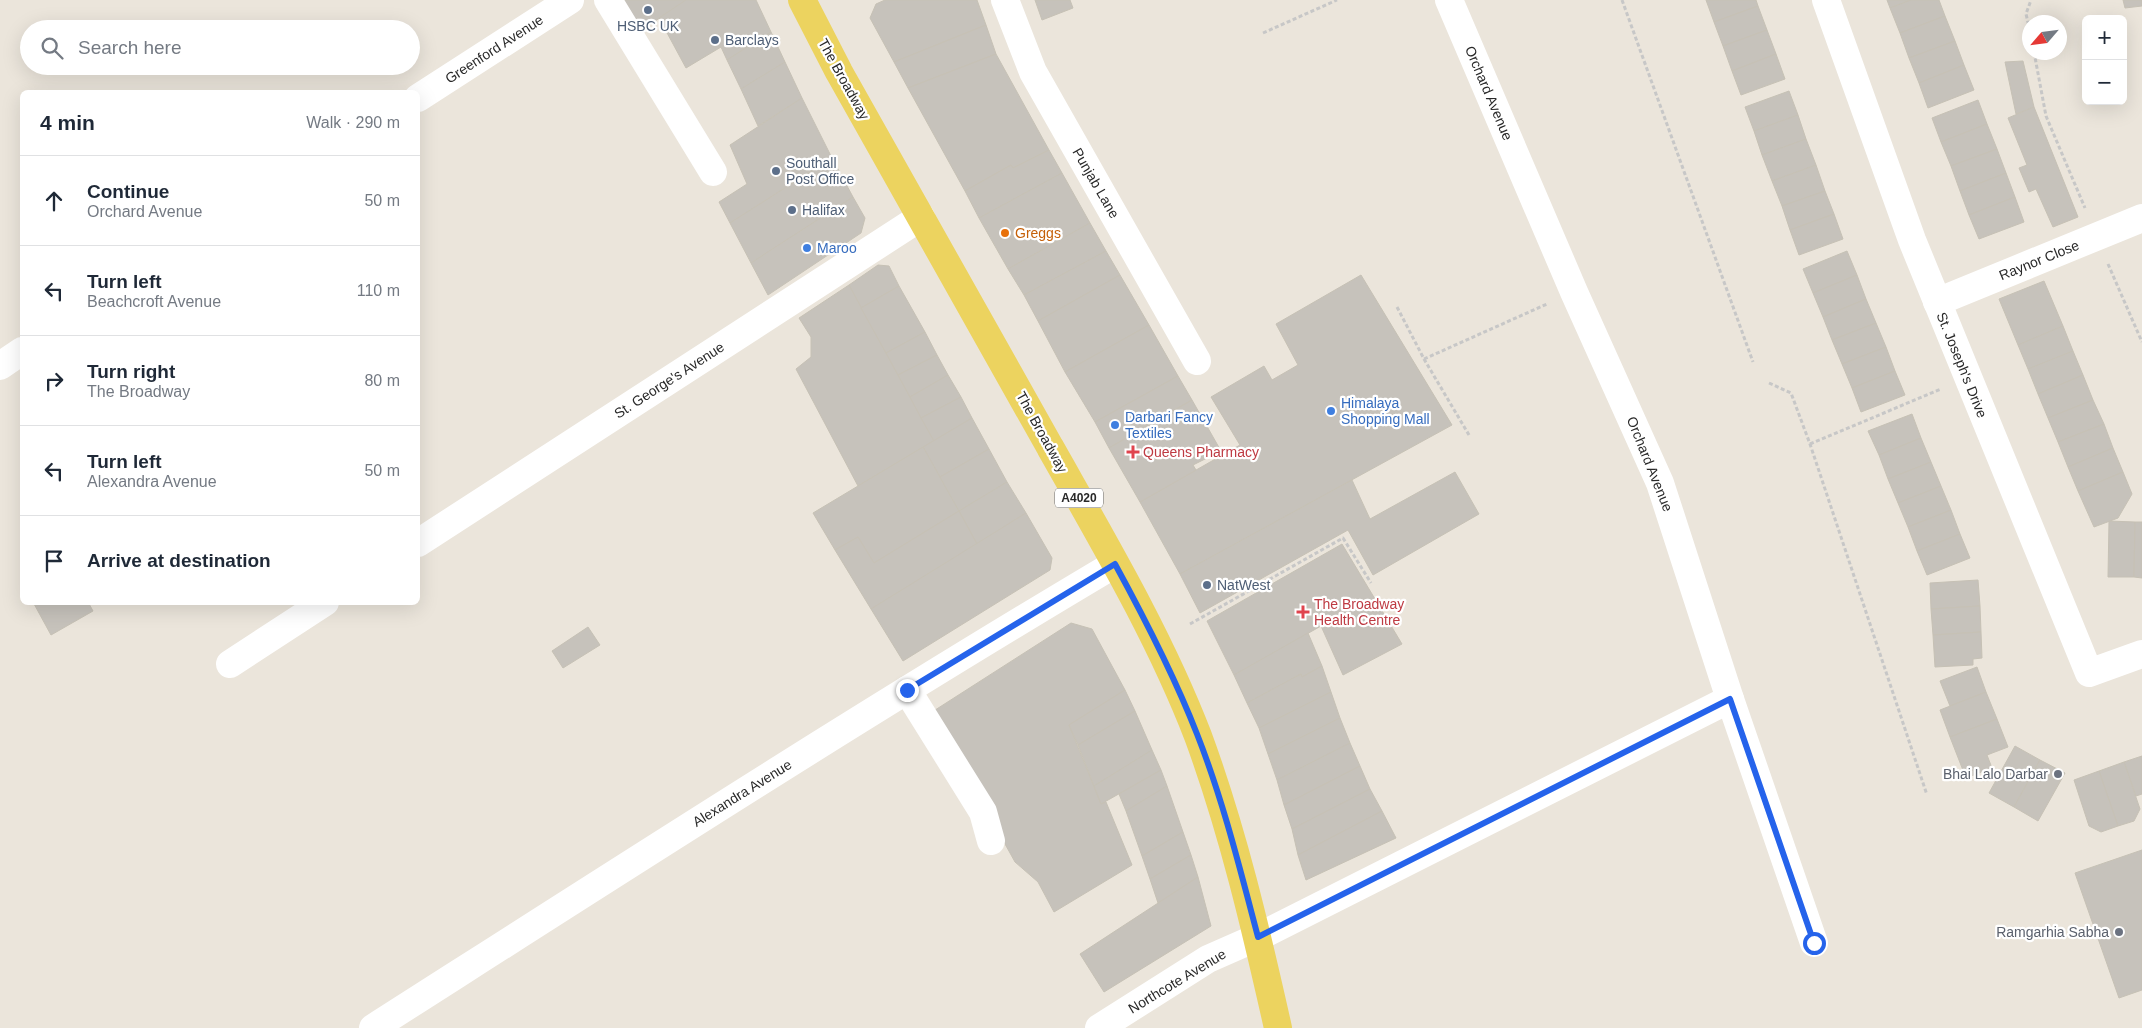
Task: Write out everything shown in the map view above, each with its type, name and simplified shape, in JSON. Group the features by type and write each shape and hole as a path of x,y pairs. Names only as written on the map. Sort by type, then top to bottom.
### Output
{"main road":[{"name":"The Broadway","path":"802,0 839,72 1147,622 1197,734 1234,846 1258,937 1278,1028"}],"street":[{"name":"Greenford Avenue","path":"420,97 570,0"},
{"path":"608,0 713,172"},
{"name":"Punjab Lane","path":"1005,0 1033,72 1197,361"},
{"name":"Orchard Avenue","path":"1448,0 1574,292 1660,483 1730,699 1814,943"},
{"name":"St. Joseph's Drive","path":"1826,0 1909,231 2089,673 2142,654"},
{"name":"St. George's Avenue","path":"420,542 922,218"},
{"name":"Raynor Close","path":"1937,302 2142,218"},
{"path":"0,366 20,352"},
{"name":"Alexandra Avenue","path":"372,1028 907,690 1115,564"},
{"path":"230,664 320,605"},
{"path":"907,690 983,812 991,841"},
{"name":"Northcote Avenue","path":"1099,1028 1208,960 1258,937 1730,699"}],"path":[{"path":"1263,33 1337,0"},
{"path":"1622,0 1753,362"},
{"path":"2026,15 2031,0"},
{"path":"2036,60 2046,116 2142,342"},
{"path":"1424,359 1574,292"},
{"path":"1397,307 1424,359 1469,435"},
{"path":"1810,444 1968,378"},
{"path":"1769,382 1791,393 1810,444 1927,794"},
{"path":"1190,624 1343,538 1371,583"}],"building":[{"name":"HSBC UK","path":"624,0 686,0 639,32"},
{"name":"Barclays","path":"686,0 756,0 771,32 727,60 721,47 686,68 659,18"},
{"path":"885,0 977,0 986,25 894,62 870,18 876,4"},
{"path":"1035,0 1070,0 1073,8 1042,20"},
{"path":"1706,0 1756,0 1758,6 1714,22"},
{"path":"1887,0 1911,0 1890,8"},
{"path":"1911,0 1939,0 1945,16 1900,33 1890,8"},
{"path":"2123,0 2142,0 2142,6 2125,8"},
{"path":"1758,6 1767,30 1723,46 1714,22"},
{"path":"1945,16 1955,41 1909,58 1900,33"},
{"path":"986,25 996,54 908,88 894,62"},
{"path":"1767,30 1776,54 1732,71 1723,46"},
{"path":"771,32 785,62 741,89 727,60"},
{"path":"1955,41 1964,65 1919,83 1909,58"},
{"path":"996,54 1049,150 1013,168 1011,165 965,191 908,88"},
{"path":"1776,54 1785,79 1741,95 1732,71"},
{"path":"2023,61 2034,107 2016,114 2005,62"},
{"path":"785,62 802,98 758,126 741,89"},
{"path":"1964,65 1974,90 1928,108 1919,83"},
{"path":"1789,91 1798,115 1754,131 1745,107"},
{"name":"Southall Post Office","path":"802,98 832,158 730,223 719,202 747,184 730,145"},
{"path":"1978,100 1987,124 1941,142 1932,118"},
{"path":"2034,107 2078,217 2053,227 2036,189 2029,192 2019,168 2027,165 2008,118"},
{"path":"1798,115 1806,139 1762,155 1754,131"},
{"path":"1987,124 1997,149 1951,166 1941,142"},
{"path":"1806,139 1816,165 1772,181 1762,155"},
{"path":"1997,149 2006,173 1960,191 1951,166"},
{"path":"1049,150 1062,173 979,218 965,191 1011,165 1013,168"},
{"name":"Halifax","path":"832,158 853,197 751,263 730,223"},
{"path":"1816,165 1825,191 1782,206 1772,181"},
{"path":"1062,173 1090,223 1008,269 979,218"},
{"path":"2006,173 2015,197 1969,215 1960,191"},
{"path":"1825,191 1834,214 1790,230 1782,206"},
{"name":"Maroo","path":"853,197 865,218 861,233 768,295 751,263"},
{"path":"2015,197 2024,222 1979,239 1969,215"},
{"path":"1834,214 1843,239 1799,255 1790,230"},
{"path":"1090,223 1106,251 1024,295 1008,269"},
{"path":"1106,251 1120,275 1038,321 1024,295"},
{"path":"1847,251 1857,275 1813,293 1803,269"},
{"path":"878,265 889,266 899,286 861,308 849,285"},
{"path":"1120,275 1149,325 1065,372 1038,321"},
{"name":"Himalaya Shopping Mall","path":"1361,275 1452,425 1180,574 1140,502 1240,445 1211,397 1264,366 1272,380 1298,365 1276,324"},
{"path":"1857,275 1866,299 1823,317 1813,293"},
{"path":"2044,281 2063,326 2018,345 1999,299"},
{"path":"849,285 934,441 858,486 796,369 811,357 811,337 799,318"},
{"path":"899,286 925,332 886,353 861,308"},
{"path":"1866,299 1876,323 1832,340 1823,317"},
{"path":"1876,323 1886,347 1842,364 1832,340"},
{"path":"1149,325 1178,376 1095,422 1065,372"},
{"path":"2063,326 2073,351 2028,369 2018,345"},
{"path":"925,332 937,355 898,375 886,353"},
{"path":"1886,347 1895,371 1852,388 1842,364"},
{"path":"2073,351 2083,375 2038,394 2028,369"},
{"path":"937,355 948,375 910,397 898,375"},
{"path":"1895,371 1905,395 1861,412 1852,388"},
{"path":"948,375 961,397 921,418 910,397"},
{"path":"2083,375 2093,400 2048,418 2038,394"},
{"path":"1178,376 1192,400 1109,448 1095,422"},
{"path":"961,397 972,418 934,441 921,418"},
{"path":"1192,400 1221,451 1193,465 1196,470 1140,502 1109,448"},
{"path":"2093,400 2104,424 2058,442 2048,418"},
{"path":"1912,414 1921,438 1879,455 1868,431"},
{"path":"972,418 989,449 940,477 923,447"},
{"path":"2104,424 2113,448 2068,467 2058,442"},
{"path":"1921,438 1931,462 1888,479 1879,455"},
{"path":"923,447 959,511 874,563 858,537 835,550 813,513"},
{"path":"2113,448 2123,472 2078,491 2068,467"},
{"path":"989,449 1007,482 959,511 940,477"},
{"path":"1931,462 1941,486 1898,503 1888,479"},
{"path":"1455,472 1479,514 1373,575 1348,530 1200,613 1180,574 1352,480 1370,519"},
{"path":"2123,472 2132,494 2118,518 2094,527 2078,491"},
{"path":"1007,482 1026,513 977,544 959,511"},
{"path":"1941,486 1951,510 1908,527 1898,503"},
{"path":"1951,510 1960,534 1917,551 1908,527"},
{"path":"959,511 977,544 871,609 835,550 858,537 874,563"},
{"path":"1026,513 1052,558 1050,570 903,661 871,609"},
{"path":"2109,521 2135,522 2134,577 2108,577"},
{"path":"2135,522 2142,522 2142,578 2134,577"},
{"path":"1960,534 1970,558 1927,575 1917,551"},
{"name":"The Broadway Health Centre","path":"1342,544 1402,644 1343,675 1321,626 1234,675 1207,621"},
{"path":"1978,580 1980,606 1931,609 1930,583"},
{"path":"35,605 90,605 93,611 51,635"},
{"path":"1980,606 1981,632 1933,635 1931,609"},
{"path":"1071,623 1092,629 1125,690 1069,725 1101,804 1106,802 1132,865 1054,912 1038,882 1015,862 932,712"},
{"path":"588,627 600,645 563,668 552,651"},
{"path":"1981,632 1982,658 1973,659 1973,665 1935,667 1933,635"},
{"path":"1308,633 1322,666 1302,677 1301,674 1247,703 1234,675"},
{"path":"1322,666 1331,692 1259,728 1247,703 1301,674 1302,677"},
{"path":"1977,667 1986,692 1950,706 1940,681"},
{"path":"1125,690 1135,711 1078,745 1069,725"},
{"path":"1331,692 1340,718 1268,754 1259,728"},
{"path":"1986,692 1997,719 1950,737 1940,710"},
{"path":"1135,711 1152,750 1094,786 1078,745"},
{"path":"1340,718 1350,743 1277,780 1268,754"},
{"path":"1997,719 2008,747 1987,755 1992,768 1966,778 1950,737"},
{"path":"1350,743 1360,766 1284,805 1277,780"},
{"path":"2015,746 2040,760 2014,807 1989,793"},
{"path":"1152,750 1161,770 1101,804 1094,786"},
{"path":"2142,756 2142,794 2136,796 2124,762"},
{"path":"2040,760 2065,773 2038,821 2014,807"},
{"path":"2124,762 2140,809 2134,821 2118,826 2099,771"},
{"path":"1360,766 1370,789 1292,829 1284,805"},
{"path":"1161,770 1167,786 1126,811 1119,794"},
{"path":"2099,771 2118,826 2101,832 2089,826 2074,780"},
{"path":"1167,786 1183,832 1142,856 1126,811"},
{"path":"1370,789 1382,811 1298,855 1292,829"},
{"path":"1382,811 1396,838 1306,880 1298,855"},
{"path":"1183,832 1191,855 1150,879 1142,856"},
{"name":"Ramgarhia Sabha","path":"2142,850 2142,990 2119,998 2075,873"},
{"path":"1191,855 1198,877 1158,903 1150,879"},
{"path":"1198,877 1211,926 1104,992 1080,954"}],"place":[{"name":"HSBC UK","path":"648,10"},
{"name":"Barclays","path":"715,40"},
{"name":"Southall Post Office","path":"776,171"},
{"name":"Halifax","path":"792,210"},
{"name":"Greggs","path":"1005,233"},
{"name":"Maroo","path":"807,248"},
{"name":"Himalaya Shopping Mall","path":"1331,411"},
{"name":"Darbari Fancy Textiles","path":"1115,425"},
{"name":"Queens Pharmacy","path":"1133,452"},
{"name":"NatWest","path":"1207,585"},
{"name":"The Broadway Health Centre","path":"1303,612"},
{"name":"Bhai Lalo Darbar","path":"2058,774"},
{"name":"Ramgarhia Sabha","path":"2119,932"}],"route":[{"path":"907,690 1115,564 1147,622 1197,734 1234,846 1258,937 1730,699 1814,943"}]}
